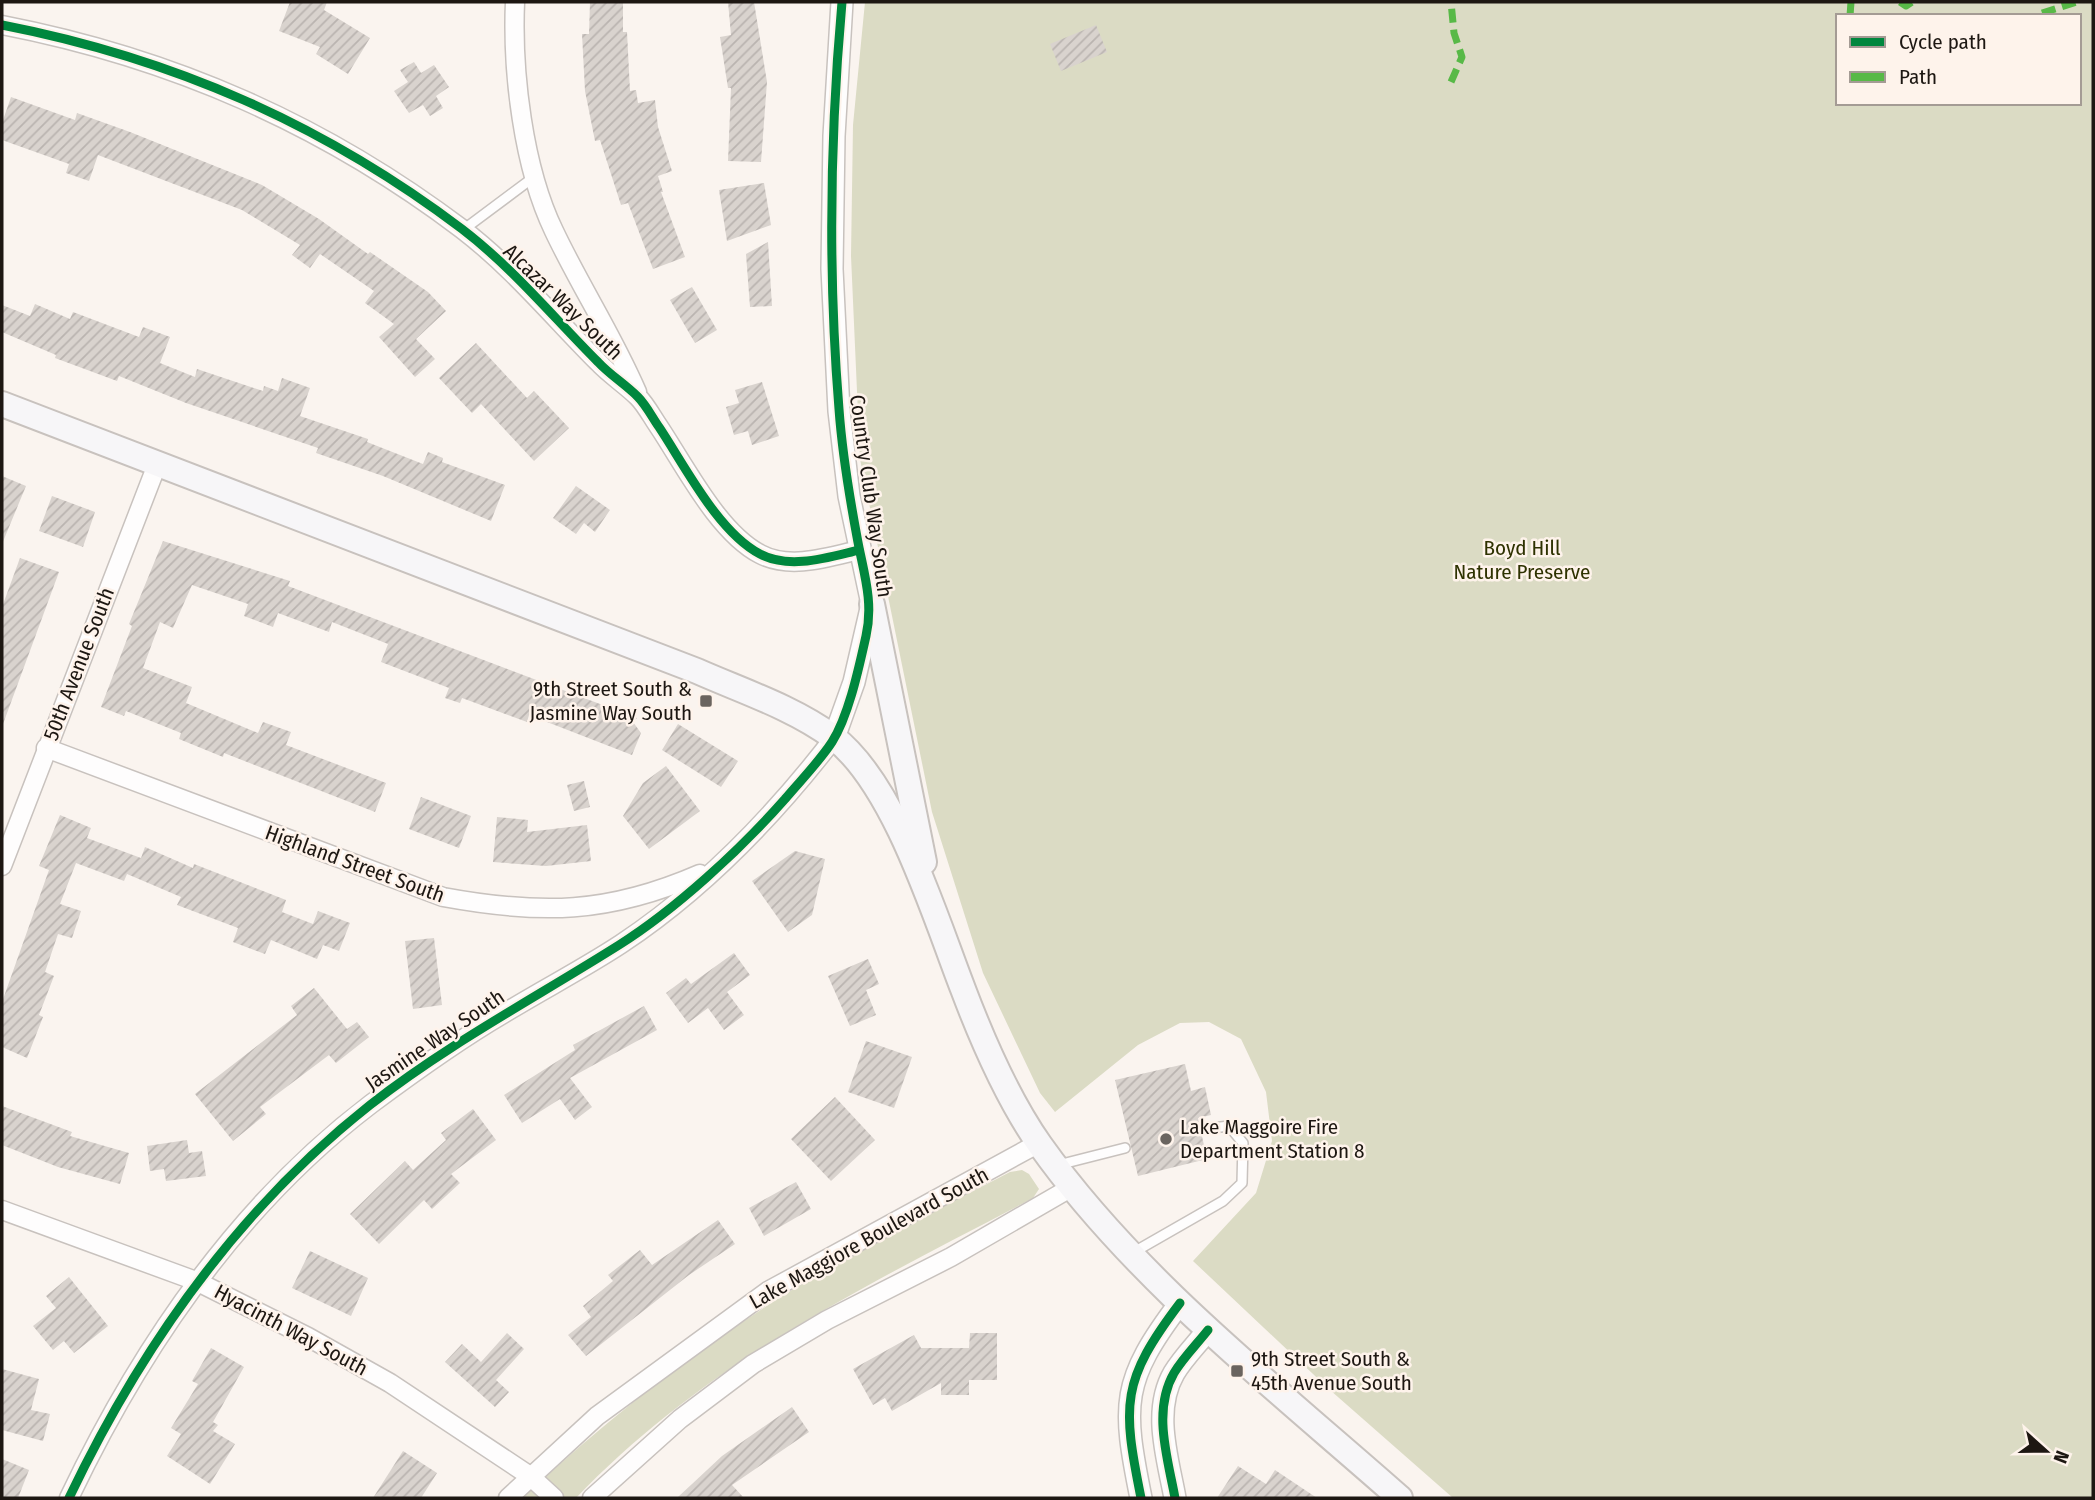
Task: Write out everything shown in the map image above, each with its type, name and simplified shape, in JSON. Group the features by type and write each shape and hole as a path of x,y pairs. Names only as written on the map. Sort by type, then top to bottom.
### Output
{"main road":[{"path":"2,404 696,671 790,711 834,738 868,777 895,820 933,908 987,1048 1039,1143 1056,1166 1072,1187 1180,1303 1400,1498"},
{"path":"872,604 933,908"}],"street":[{"path":"515,2 517,94 535,176 552,229 618,348 640,398"},
{"name":"Country Club Way South","path":"834,738 854,682 872,604 859,550 839,411 832,269 834,136 842,2"},
{"name":"Alcazar Way South","path":"2,24 117,52 205,82 286,118 358,159 463,230 545,304 598,363 640,398 714,510 738,537 761,554 782,561 813,560 859,550"},
{"name":"50th Avenue South","path":"2,866 158,462"},
{"name":"Jasmine Way South","path":"69,1498 140,1365 196,1281 299,1168 368,1107 460,1041 621,944 681,900 713,868 753,835 834,738"},
{"name":"Highland Street South","path":"46,748 443,897 530,909 596,906 655,894 713,868"},
{"name":"Lake Maggiore Boulevard South","path":"508,1498 597,1416 768,1291 1039,1143"},
{"path":"592,1498 680,1419 754,1364 827,1320 951,1257 1072,1187"},
{"name":"Hyacinth Way South","path":"2,1210 196,1281 308,1336 378,1377 530,1476 554,1498"},
{"path":"1141,1498 1128,1410 1132,1382 1142,1356 1180,1303"},
{"path":"1175,1498 1164,1437 1163,1402 1173,1374 1208,1330"}],"lane":[{"path":"463,230 535,176"},
{"path":"1133,1253 1223,1201 1242,1184 1243,1143 1229,1126 1212,1128"},
{"path":"1056,1166 1125,1148"}],"green space":[{"name":"Boyd Hill Nature Preserve","path":"865,2 2093,2 2093,1498 1453,1498 1330,1390 1193,1261 1256,1193 1272,1141 1266,1092 1241,1039 1209,1022 1180,1023 1138,1045 1055,1112 1040,1093 983,973 932,812 860,459 851,256 853,125"},
{"path":"1022,1170 1029,1174 1039,1189 1033,1198 850,1295 735,1366 680,1405 627,1449 576,1498 523,1498 637,1399 759,1311 886,1236 1010,1172"}],"building":[{"path":"290,2 327,2 324,10 370,38 348,74 316,54 320,47 279,31"},
{"path":"590,2 623,2 623,32 627,32 630,91 636,90 638,103 655,100 658,127 672,171 658,176 661,192 685,257 653,269 628,203 621,205 600,140 595,141 585,91 582,34 589,34"},
{"path":"728,2 754,2 767,82 761,162 728,161 731,88 728,88 720,37 731,35"},
{"path":"1096,25 1107,52 1061,71 1050,44"},
{"path":"414,62 421,73 434,65 449,87 436,96 443,108 430,116 423,105 409,113 394,91 408,82 400,70"},
{"path":"11,97 75,120 77,113 130,132 262,185 319,219 428,292 446,311 416,339 435,359 415,377 379,337 394,324 365,303 374,291 320,254 310,268 292,255 300,245 242,210 98,155 89,181 66,173 69,164 2,140 2,123"},
{"path":"764,183 771,225 727,241 719,190"},
{"path":"768,242 772,306 750,307 746,254"},
{"path":"692,287 717,330 695,343 670,300"},
{"path":"35,304 70,319 73,312 139,337 143,327 170,337 160,363 195,377 197,369 263,391 264,386 278,391 282,378 310,388 300,416 368,439 367,442 423,464 428,452 443,458 442,462 505,485 491,521 383,476 316,453 318,448 186,403 119,376 117,381 55,358 56,355 2,332 2,305 30,316"},
{"path":"476,343 527,398 534,391 569,428 534,461 481,404 472,413 439,378"},
{"path":"762,382 779,436 752,445 748,431 734,435 726,407 739,403 735,390"},
{"path":"2,476 26,486 2,544"},
{"path":"576,486 610,510 595,532 584,523 576,534 553,518"},
{"path":"52,496 95,512 83,547 39,531"},
{"path":"163,541 290,581 288,586 637,718 633,722 641,733 632,755 529,715 527,722 462,698 460,703 445,698 449,688 381,662 388,644 332,622 329,632 278,613 273,627 244,616 248,604 192,585 173,628 160,622 143,668 192,687 186,703 258,733 263,722 291,732 286,745 386,783 375,812 224,753 223,757 179,739 181,733 126,711 124,716 101,707 132,626 129,624"},
{"path":"20,558 59,572 3,724 2,607"},
{"path":"678,724 738,761 721,787 662,750"},
{"path":"666,766 700,811 649,849 623,816 643,783"},
{"path":"584,781 590,807 574,811 567,785"},
{"path":"421,797 471,816 459,848 409,829"},
{"path":"60,815 91,828 87,838 141,858 145,847 193,868 194,864 286,900 282,912 313,924 318,911 350,923 339,951 323,945 317,959 271,940 265,954 233,942 238,928 177,905 181,897 127,874 124,881 76,863 60,904 81,911 72,938 58,934 45,972 54,976 39,1015 43,1017 27,1058 2,1047 2,1002 49,870 39,866"},
{"path":"497,817 528,820 527,832 587,825 591,861 546,866 493,862"},
{"path":"795,851 825,859 812,915 788,932 752,881"},
{"path":"434,938 442,1005 413,1009 405,941"},
{"path":"734,953 750,975 727,992 744,1015 724,1030 708,1008 688,1023 666,993 686,978 691,984"},
{"path":"868,959 879,984 866,990 876,1015 850,1026 828,976"},
{"path":"314,988 347,1029 357,1022 369,1037 336,1063 329,1055 260,1107 266,1114 233,1141 195,1094 297,1015 291,1006"},
{"path":"644,1006 657,1030 570,1078 592,1107 575,1120 560,1099 522,1123 504,1095 575,1050 573,1045"},
{"path":"866,1041 912,1057 894,1108 848,1092"},
{"name":"Lake Maggoire Fire Department Station 8","path":"1185,1064 1191,1091 1205,1087 1211,1115 1198,1118 1207,1159 1138,1176 1115,1080"},
{"path":"835,1097 875,1140 831,1181 791,1139"},
{"path":"2,1106 72,1132 70,1136 129,1153 120,1184 58,1167 2,1145"},
{"path":"473,1109 496,1140 451,1174 460,1183 432,1209 424,1200 379,1244 350,1214 405,1161 413,1170 446,1140 441,1133"},
{"path":"187,1140 189,1153 202,1151 206,1176 166,1181 164,1169 150,1171 147,1146"},
{"path":"796,1182 811,1209 764,1236 749,1208"},
{"path":"718,1220 735,1244 689,1275 586,1356 568,1335 591,1317 583,1306 613,1281 608,1275 640,1250 652,1265"},
{"path":"310,1251 368,1278 351,1316 292,1288"},
{"path":"69,1277 108,1326 74,1353 64,1341 53,1350 33,1326 56,1308 46,1296"},
{"path":"507,1333 524,1349 496,1380 509,1392 495,1407 445,1362 462,1344 481,1362"},
{"path":"970,1333 997,1333 997,1380 969,1380 969,1395 941,1395 941,1383 892,1411 885,1398 873,1405 853,1369 914,1335 921,1348 969,1348"},
{"path":"211,1348 244,1367 213,1422 218,1425 213,1431 235,1444 210,1484 167,1456 181,1434 171,1428 198,1384 192,1381"},
{"path":"2,1369 39,1379 31,1410 50,1414 43,1441 2,1430"},
{"path":"792,1407 809,1432 732,1485 744,1498 677,1498 722,1456"},
{"path":"403,1451 437,1473 421,1498 373,1498"},
{"path":"2,1459 29,1470 18,1498 2,1498"},
{"path":"1238,1466 1266,1484 1275,1470 1317,1498 1217,1498"}],"marked path":[{"path":"1451,2 1454,33 1462,57 1451,82"},
{"path":"1850,14 1851,2"},
{"path":"1900,2 1906,6 1912,2"},
{"path":"2042,13 2077,2"}],"cycle path":[{"path":"69,1498 97,1442 161,1335 235,1236 277,1189 322,1146 400,1083 461,1042 619,945 663,914 728,858 767,818 821,757 838,731 857,676 869,611 842,441 835,358 833,154 842,2"},
{"path":"2,25 65,39 186,76 244,100 355,157 409,191 481,244 516,276 603,367 638,397 703,497 745,544 772,559 797,562 859,550"},
{"path":"1141,1498 1131,1439 1131,1394 1146,1353 1180,1303"},
{"path":"1175,1498 1164,1435 1164,1403 1174,1373 1208,1330"}],"place":[{"name":"9th Street South & Jasmine Way South","path":"706,701"},
{"name":"Lake Maggoire Fire Department Station 8","path":"1166,1139"},
{"name":"9th Street South & 45th Avenue South","path":"1237,1371"}]}
